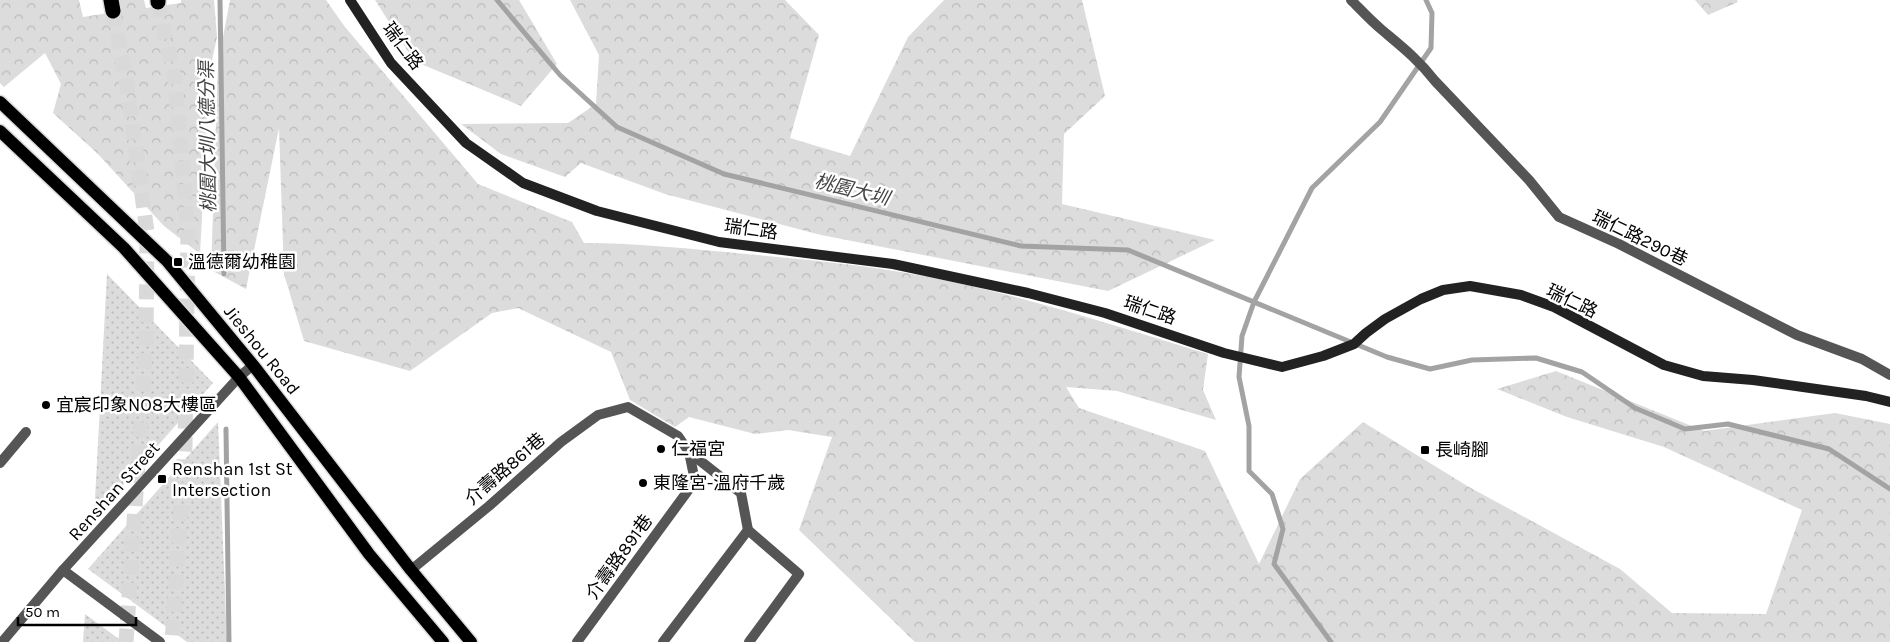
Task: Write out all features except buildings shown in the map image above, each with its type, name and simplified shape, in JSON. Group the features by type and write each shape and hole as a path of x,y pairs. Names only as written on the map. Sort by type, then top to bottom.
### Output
{"main road":[{"name":"Jieshou Road","path":"0,102 167,261 253,365 412,570 471,642"},
{"name":"Jieshou Road","path":"0,131 124,248 239,377 369,554 443,642"}],"street":[{"name":"瑞仁路","path":"350,0 391,63 466,143 523,183 597,211 719,242 893,264 1028,293 1105,313 1224,352 1282,367 1323,356 1354,344 1385,319 1421,299 1443,290 1470,286 1521,296 1554,307 1664,365 1703,376 1753,380 1847,393 1890,402"},
{"name":"瑞仁路290巷","path":"1351,0 1424,66 1435,81 1529,180 1560,217 1619,244 1797,335 1862,359 1890,375"},
{"name":"Renshan Street","path":"2,642 63,570 239,377 253,365"},
{"name":"介壽路861巷","path":"412,570 489,506 561,442 598,415 628,407"},
{"name":"介壽路891巷","path":"579,641 695,481 689,452 678,436 628,407"},
{"path":"0,463 26,432"},
{"path":"689,452 741,493 748,530 799,574 749,642"},
{"path":"663,642 748,530"},
{"path":"63,570 160,642"}],"green space":[{"path":"0,0 79,0 83,17 121,11 119,0 144,0 146,8 181,3 181,0 214,0 217,37 210,70 200,254 164,226 98,154 53,113 61,84 45,53 4,87 0,83"},
{"path":"230,0 326,0 345,27 478,184 572,222 584,243 665,247 797,259 924,276 1047,306 1208,354 1203,390 1216,420 1117,391 1066,387 1079,408 1205,451 1259,564 1300,479 1363,422 1469,487 1620,569 1672,613 1766,614 1802,510 1664,447 1567,417 1497,389 1556,371 1704,431 1835,413 1890,424 1890,642 915,642 799,530 832,437 788,430 755,434 689,417 675,427 630,400 611,352 518,308 492,313 410,371 304,341 284,274 279,128 246,289 211,270 218,63"},
{"path":"375,0 519,0 557,64 521,106 414,61"},
{"path":"570,0 785,0 819,35 790,138 850,156 908,37 944,0 1082,0 1105,96 1064,134 1062,204 1215,240 1108,291 821,235 665,194 581,163 565,177 501,154 461,124 568,123 596,104 599,55"},
{"path":"1695,0 1737,0 1738,2 1708,15"},
{"path":"107,274 213,383 94,518"},
{"path":"218,422 227,642 187,642 88,569"},
{"path":"85,614 123,642 83,642"}],"waterway":[{"name":"桃園大圳八德分渠","path":"220,0 224,274"},
{"name":"桃園大圳","path":"497,0 560,75 617,127 724,174 1021,246 1128,250 1387,357 1430,369 1472,360 1536,358 1582,372 1635,408 1685,429 1728,424 1829,449 1890,489"},
{"path":"1331,642 1274,564 1283,529 1272,494 1249,471 1249,426 1239,377 1242,336 1254,302 1312,188 1380,122 1431,48 1432,13 1426,0"},
{"name":"桃園大圳八德分渠","path":"226,429 229,642"}],"tunnel":[{"path":"158,2 175,81 188,231 185,447 172,642"},
{"path":"113,11 127,86 147,232 146,343 126,642"}],"place":[{"name":"溫德爾幼稚園","path":"178,262"},
{"name":"宜宸印象NO8大樓區","path":"46,405"},
{"name":"仁福宮","path":"661,449"},
{"name":"長崎腳","path":"1425,450"},
{"name":"Renshan 1st St Intersection","path":"162,479"},
{"name":"東隆宮-溫府千歲","path":"643,483"}]}
